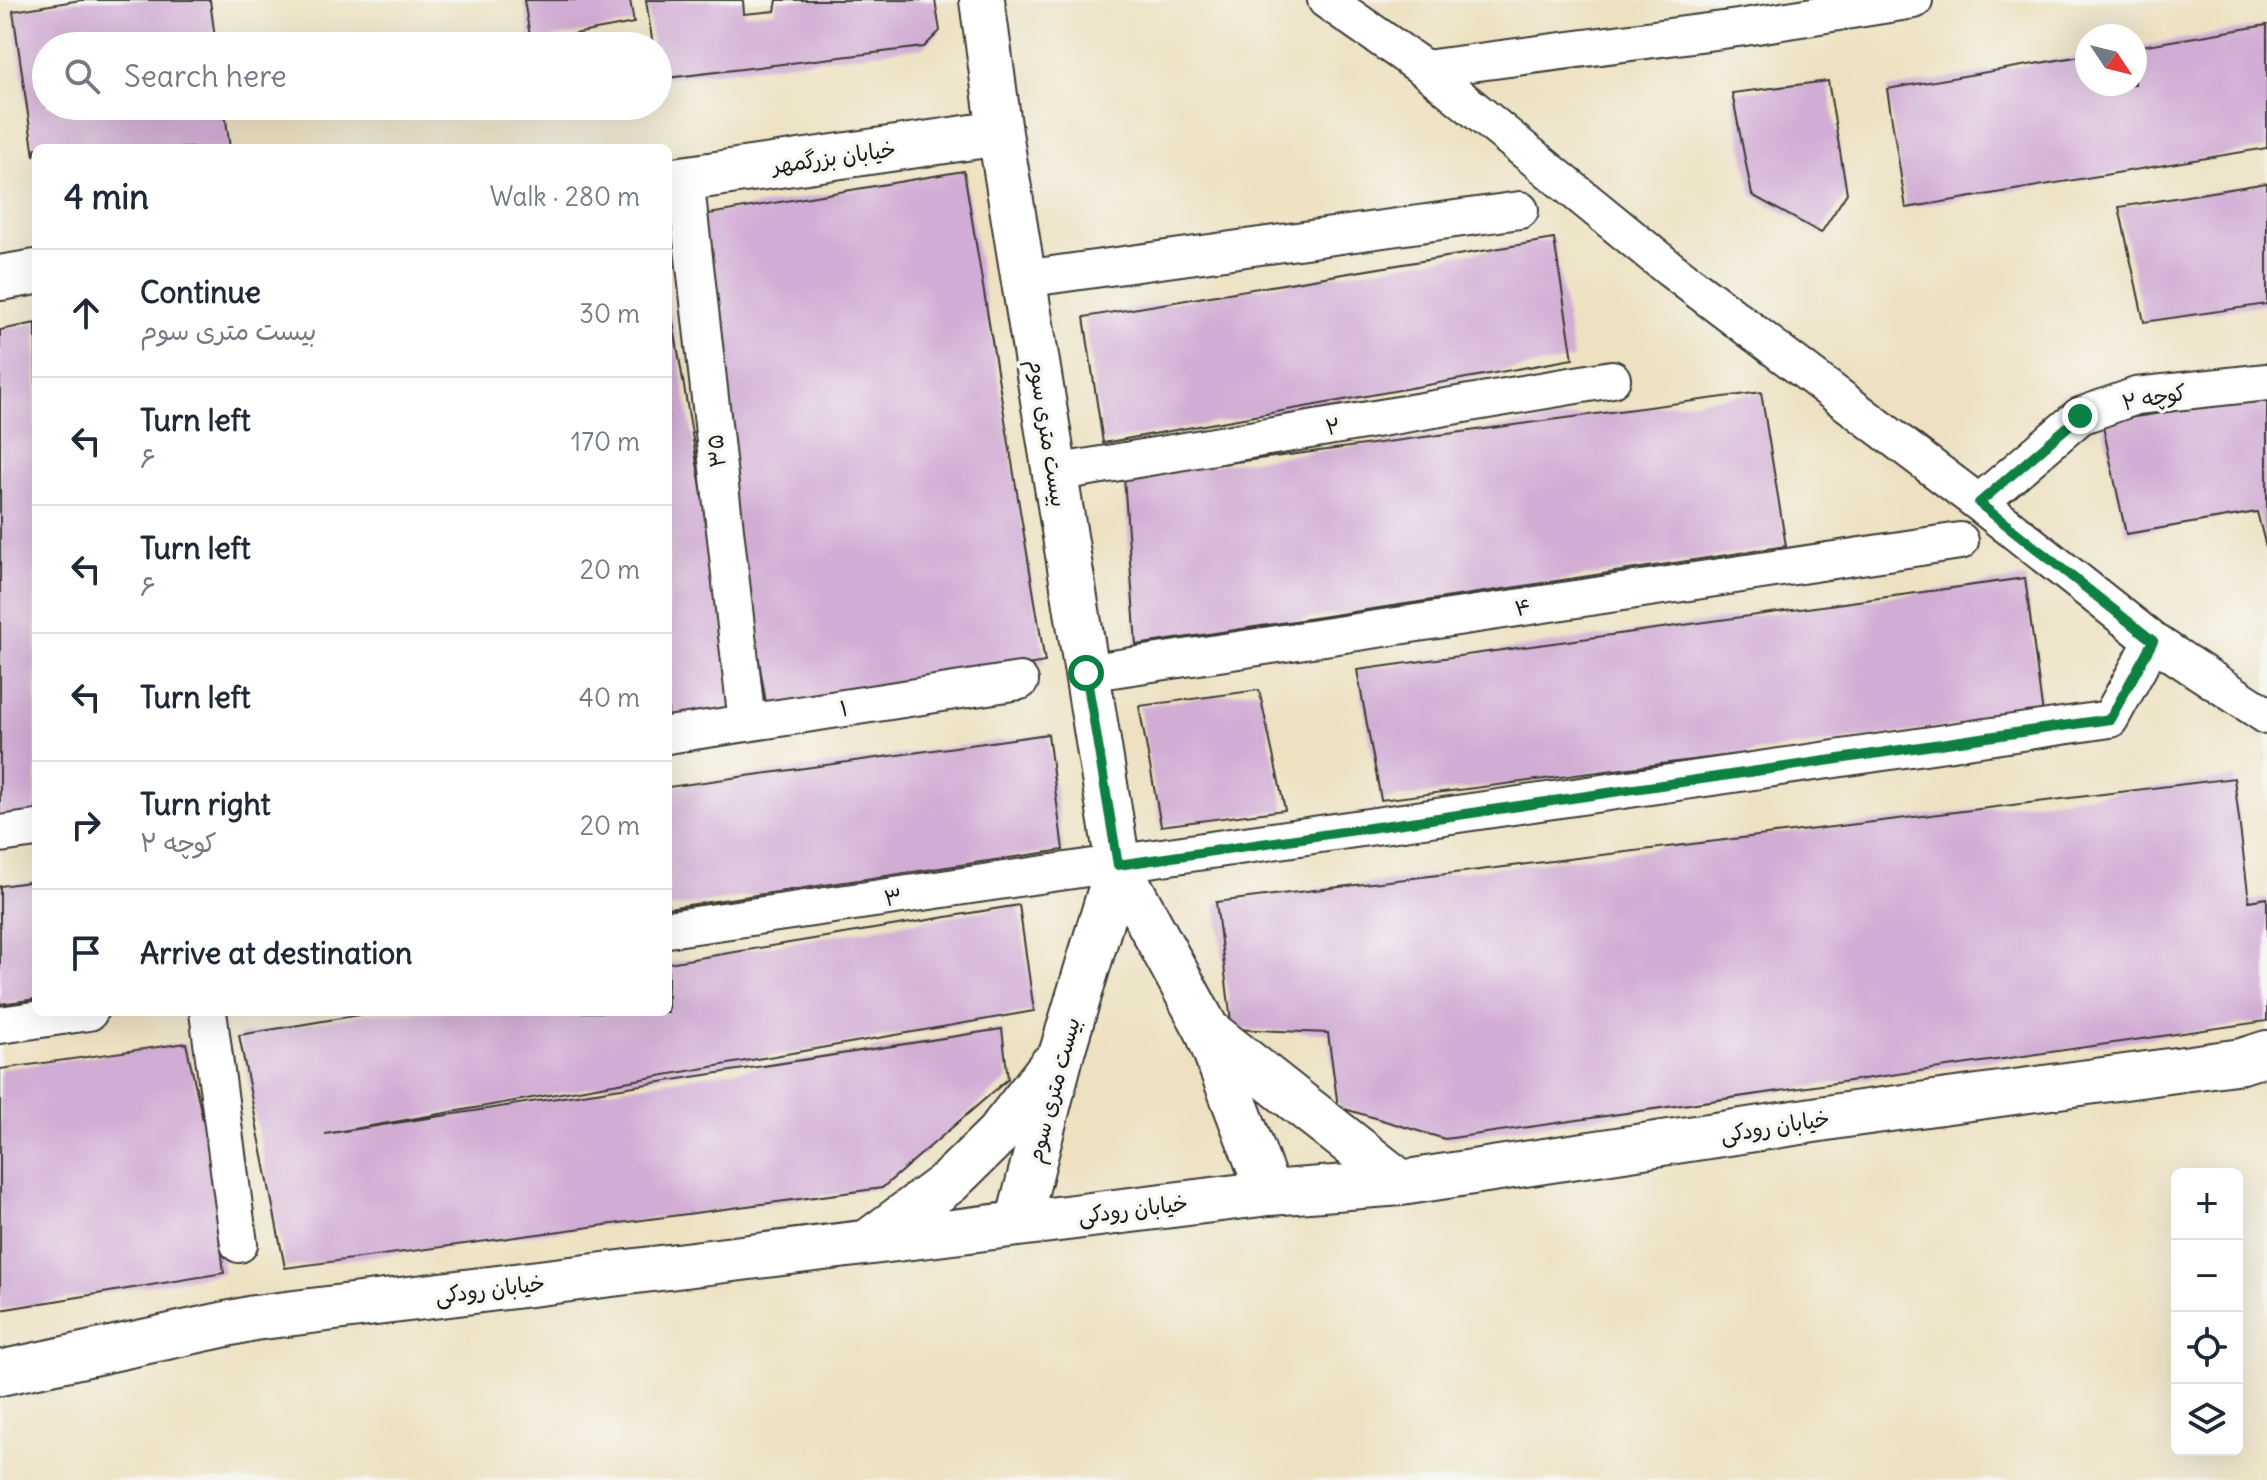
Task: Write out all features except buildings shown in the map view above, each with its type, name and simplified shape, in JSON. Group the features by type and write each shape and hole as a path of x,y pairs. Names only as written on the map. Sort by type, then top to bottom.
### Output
{"main road":[{"name":"بیست متری سوم","path":"982,0 1000,133 1118,865 1207,1030 1269,1193"},
{"name":"خیابان بزرگمهر","path":"676,179 1000,133"},
{"path":"0,278 32,273"},
{"name":"بیست متری سوم","path":"1018,1223 1062,1052 1118,865"},
{"path":"1207,1030 1401,1183"},
{"path":"867,1243 949,1182 997,1135 1062,1052"},
{"name":"خیابان رودکی","path":"0,1373 254,1318 1269,1193 1401,1183 1846,1115 2242,1061 2267,1053"}],"street":[{"path":"1326,0 1425,69 1670,269 1979,503 2153,641 2267,716"},
{"path":"1425,69 1736,14 1914,0"},
{"name":"۳۵","path":"676,179 747,723"},
{"path":"1023,279 1520,210"},
{"name":"۲","path":"1054,473 1612,379"},
{"name":"کوچه ۲","path":"1979,503 2080,416 2136,396 2267,382"},
{"name":"۴","path":"1086,673 1960,541"},
{"name":"۳","path":"672,928 2110,719 2153,641"},
{"name":"۱","path":"672,734 1020,681"},
{"path":"0,834 32,830"},
{"path":"0,1025 62,1016"},
{"path":"209,1016 239,1244"}],"route":[{"path":"1086,673 1118,865 2110,719 2153,641 1979,503 2080,416"}]}
